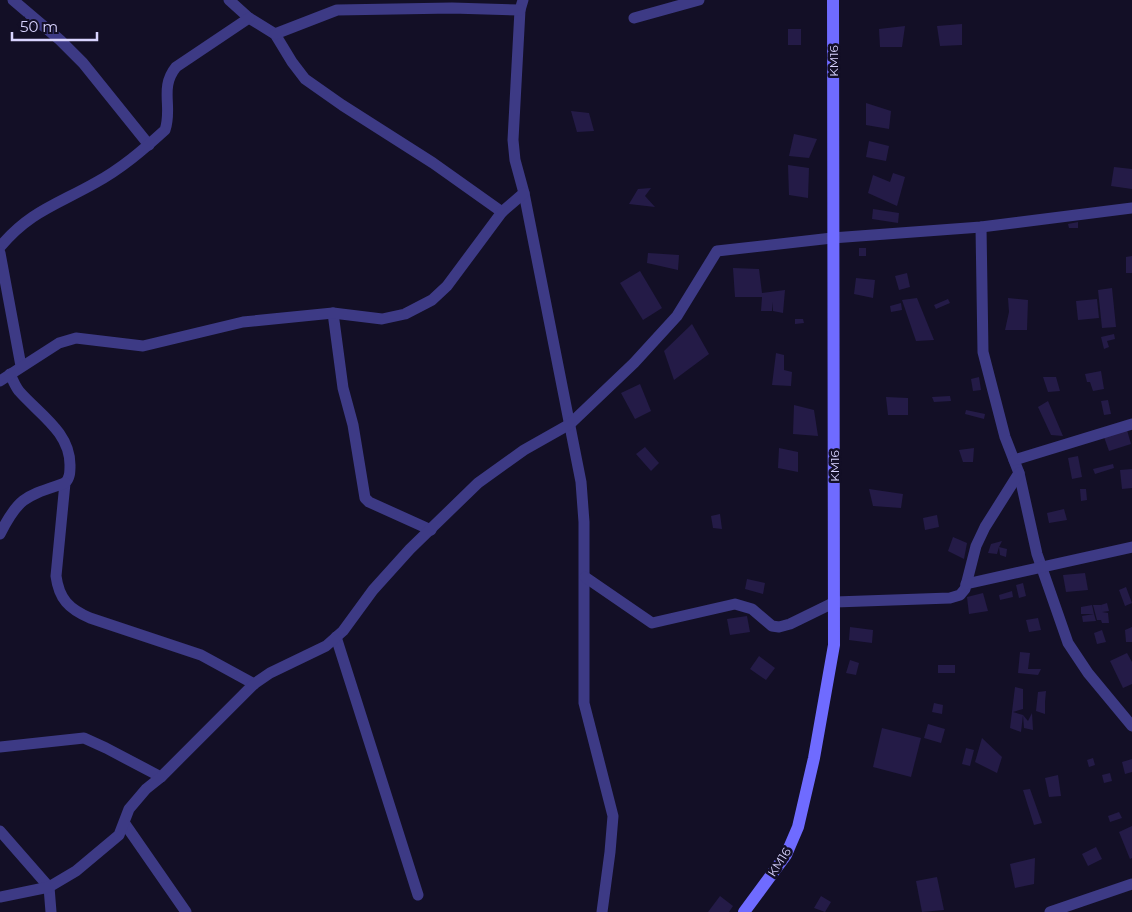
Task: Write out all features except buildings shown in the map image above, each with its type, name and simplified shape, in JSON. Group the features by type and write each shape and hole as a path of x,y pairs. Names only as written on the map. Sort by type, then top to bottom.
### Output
{"street":[{"path":"13,0 60,40 83,63 149,144"},
{"path":"229,0 249,18 275,34 305,79 342,105 432,162 502,212"},
{"path":"634,18 699,0"},
{"name":"KM16","path":"744,912 786,854 798,827 814,758 834,644 833,0"},
{"path":"275,34 337,10 521,5 513,140 515,160 524,193 581,482 585,577 584,703 613,816 602,912"},
{"path":"0,247 16,228 28,219 46,207 116,171 165,130 168,114 166,84 168,77 176,67 249,18"},
{"path":"254,684 201,655 98,621 72,610 64,602 58,590 56,576 66,483 69,479 70,454 63,437 52,423 5,378 59,343 76,338 154,346 243,322 333,313 382,319 405,314 432,300 447,286 502,212 524,193"},
{"path":"0,897 49,887 101,852 119,835 126,824 129,809 146,789 161,777 254,684 270,673 311,655 336,637 343,631 372,590 484,478 524,450 570,424 634,363 677,316 717,251 832,238 982,227 1132,208"},
{"path":"982,227 983,352 989,382 1019,473 1042,568 1068,643 1088,674 1132,726"},
{"path":"0,252 21,366"},
{"path":"333,313 343,388 354,425 365,498 369,502 430,530"},
{"path":"1014,460 1132,424"},
{"path":"585,577 652,623 735,604 752,609 772,626 779,627 835,602 950,598 960,595 966,584 976,546 985,527 1019,473"},
{"path":"0,534 17,504 29,495 66,483"},
{"path":"966,584 1132,547"},
{"path":"336,637 418,895"},
{"path":"0,747 84,738 161,777"},
{"path":"126,824 186,912"},
{"path":"0,831 49,887 51,912"},
{"path":"1050,912 1132,884"}]}
